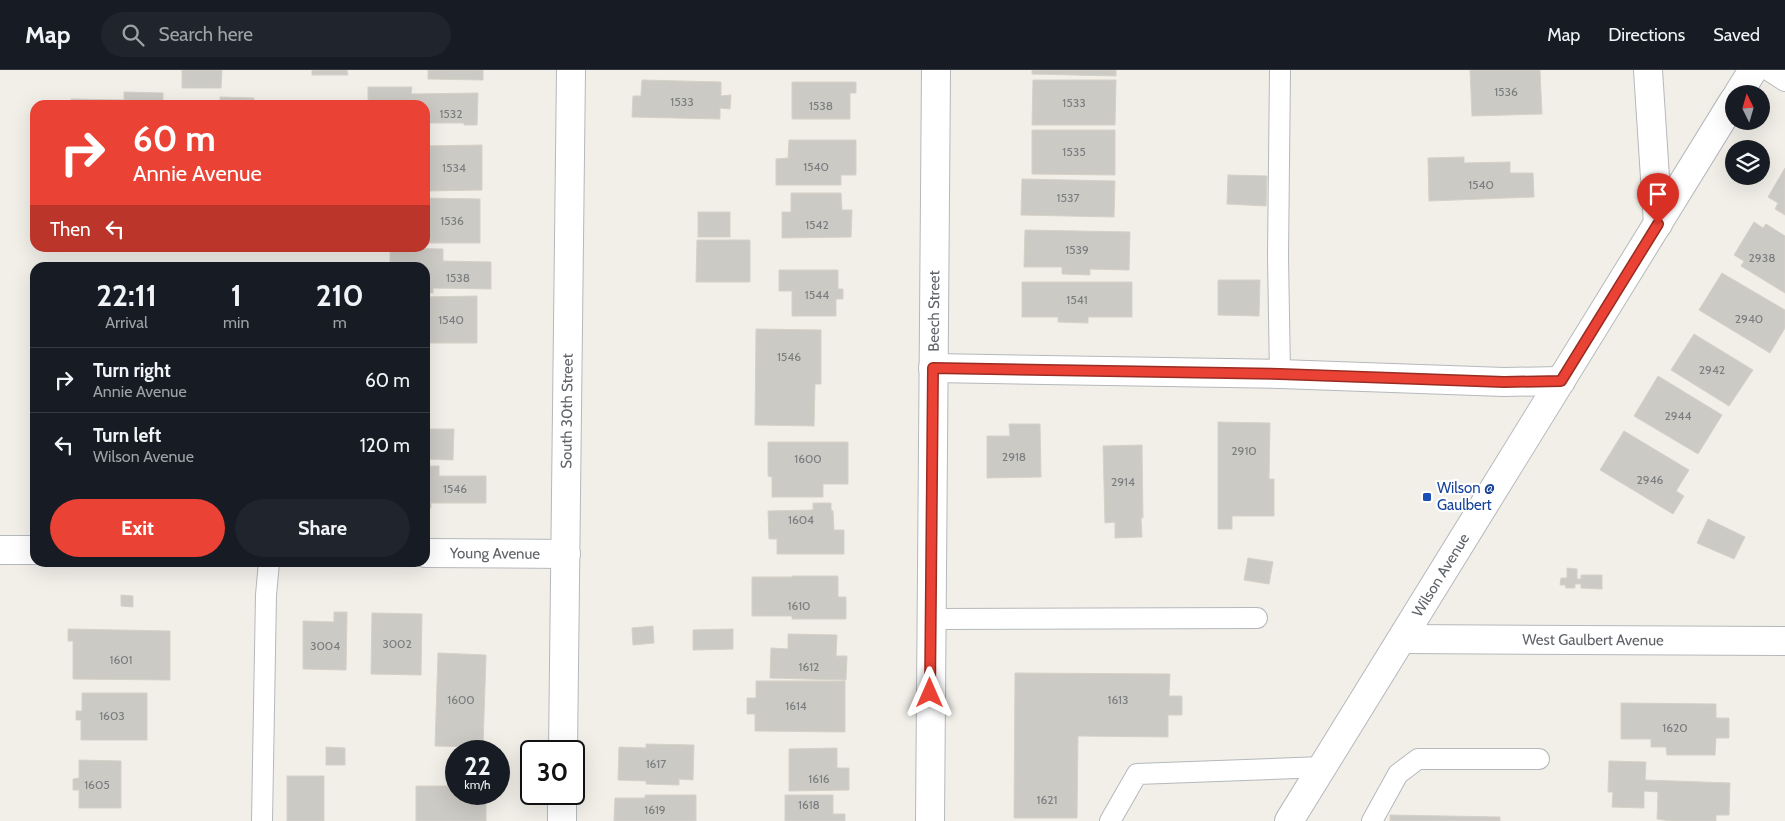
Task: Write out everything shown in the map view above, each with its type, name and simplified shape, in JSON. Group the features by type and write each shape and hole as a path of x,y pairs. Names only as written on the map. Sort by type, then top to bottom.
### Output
{"street":[{"name":"South 30th Street","path":"563,740 571,70"},
{"name":"Beech Street","path":"930,821 936,70"},
{"path":"1648,70 1658,224"},
{"path":"1744,85 1753,70"},
{"name":"Wilson Avenue","path":"1289,821 1725,115"},
{"path":"933,368 1280,374 1504,382 1561,381"},
{"path":"0,550 30,550"},
{"name":"Young Avenue","path":"430,552 566,554"},
{"name":"West Gaulbert Avenue","path":"1402,640 1785,641"},
{"path":"562,805 562,821"}],"lane":[{"path":"1280,70 1278,248 1280,374"},
{"path":"1768,70 1785,81"},
{"path":"262,821 268,567"},
{"path":"931,619 1257,618"},
{"path":"1372,821 1398,774 1418,760 1540,758"},
{"path":"1110,821 1137,774 1323,766"}],"building":[{"path":"182,70 222,70 221,88 182,88"},
{"path":"312,70 347,70 348,75 312,75"},
{"path":"428,70 483,70 483,80 428,79"},
{"path":"1032,70 1116,70 1116,76 1032,74"},
{"path":"1470,70 1540,70 1542,114 1472,116"},
{"path":"642,80 721,82 721,96 731,95 730,109 720,108 720,119 632,117 633,96 641,96"},
{"path":"1033,80 1116,80 1115,125 1032,125"},
{"path":"792,82 856,82 856,93 850,93 850,119 792,119"},
{"path":"368,87 412,87 411,94 478,93 477,125 430,123 430,100 368,100"},
{"path":"124,92 163,93 163,100 124,100"},
{"path":"220,97 254,98 254,100 220,100"},
{"path":"71,99 124,100 71,100"},
{"path":"1032,130 1115,130 1115,175 1032,174"},
{"path":"789,140 856,140 856,175 841,175 841,185 776,185 776,159 788,158"},
{"path":"482,145 482,190 430,191 430,146"},
{"path":"1464,157 1464,163 1510,162 1510,173 1533,173 1534,197 1429,201 1428,158"},
{"path":"1785,168 1785,215 1775,209 1778,203 1768,197"},
{"path":"1228,175 1267,176 1266,206 1227,204"},
{"path":"1022,179 1115,181 1114,217 1021,215"},
{"path":"791,193 841,193 842,210 852,210 851,237 782,238 782,212 791,212"},
{"path":"430,198 480,199 480,243 430,243"},
{"path":"698,212 730,212 730,237 698,237"},
{"path":"1754,222 1763,228 1766,224 1785,236 1785,293 1741,266 1744,261 1734,255"},
{"path":"1025,230 1130,232 1129,270 1090,269 1090,275 1062,274 1062,267 1024,267"},
{"path":"697,240 750,240 750,282 696,282"},
{"path":"430,249 443,249 443,261 491,262 491,289 433,288 433,293 430,293 430,262 390,262 390,252 430,252"},
{"path":"779,270 838,270 838,289 843,289 843,299 836,299 836,316 792,316 792,291 779,291"},
{"path":"1722,273 1785,310 1785,328 1770,353 1699,310"},
{"path":"1218,280 1260,280 1259,316 1218,315"},
{"path":"1022,282 1132,282 1132,317 1088,317 1088,323 1058,322 1058,317 1022,317"},
{"path":"477,296 477,343 430,343 430,297"},
{"path":"756,329 821,330 821,384 815,384 814,426 755,425"},
{"path":"1694,334 1753,370 1729,406 1671,370"},
{"path":"1658,376 1722,415 1698,454 1634,416"},
{"path":"1218,422 1270,423 1269,479 1274,479 1274,516 1232,516 1232,529 1218,529"},
{"path":"1009,424 1040,424 1041,477 987,478 987,436 1010,436"},
{"path":"430,429 454,429 453,460 430,459"},
{"path":"1624,431 1689,470 1676,491 1684,496 1673,514 1600,470"},
{"path":"768,442 848,442 848,484 823,484 823,497 772,497 772,477 768,476"},
{"path":"1142,445 1142,537 1115,538 1115,522 1105,523 1103,446"},
{"path":"430,466 439,466 439,476 486,476 486,503 431,503 431,508"},
{"path":"813,503 831,503 834,530 844,530 844,554 777,554 777,539 769,539 768,511 813,510"},
{"path":"1708,519 1745,537 1734,559 1697,543"},
{"path":"1248,558 1273,562 1269,584 1244,580"},
{"path":"1567,568 1577,569 1577,579 1581,579 1581,575 1602,575 1602,589 1581,588 1581,584 1575,584 1575,588 1566,588 1565,585 1560,585 1561,578 1567,578"},
{"path":"838,576 838,597 846,597 846,619 792,619 792,616 752,616 752,577"},
{"path":"121,595 133,596 133,607 121,606"},
{"path":"334,612 347,612 346,670 303,669 303,621 334,622"},
{"path":"372,613 422,614 421,675 371,674"},
{"path":"653,626 654,643 633,645 632,628"},
{"path":"68,629 170,631 170,680 73,679 73,641 68,641"},
{"path":"733,629 733,649 693,650 693,630"},
{"path":"788,634 837,635 836,656 847,656 846,680 770,678 771,648 788,649"},
{"path":"438,653 486,655 483,740 445,740 445,746 435,746"},
{"path":"1015,673 1170,674 1169,696 1182,696 1182,715 1168,715 1168,737 1078,736 1077,818 1014,818"},
{"path":"756,681 845,681 845,732 755,731 755,714 747,714 747,698 756,698"},
{"path":"82,693 147,693 147,740 81,740 81,720 76,720 76,711 82,711"},
{"path":"1621,703 1716,704 1716,718 1729,718 1729,738 1716,738 1715,755 1667,755 1666,747 1651,747 1651,739 1621,739"},
{"path":"646,744 694,745 693,780 679,779 679,785 646,784 646,781 618,780 619,747 646,748"},
{"path":"326,747 345,748 345,765 326,765"},
{"path":"837,748 837,768 849,768 849,790 789,791 789,749"},
{"path":"79,760 121,761 121,808 79,808 79,790 73,790 73,779 79,778"},
{"path":"1609,761 1646,762 1645,780 1730,783 1729,815 1716,815 1716,821 1671,821 1657,819 1658,792 1644,791 1644,808 1612,807 1613,792 1608,792"},
{"path":"287,776 324,776 324,821 287,821"},
{"path":"416,786 445,786 445,805 486,805 486,821 416,821"},
{"path":"645,795 696,795 696,821 614,821 615,798 645,798"},
{"path":"785,795 833,795 833,814 845,814 845,821 785,821"},
{"path":"1390,815 1500,817 1500,821 1390,821"}],"place":[{"name":"Wilson @ Gaulbert","path":"1427,497"}],"route":[{"path":"930,693 933,368 1280,374 1504,382 1561,381 1658,224"}]}
